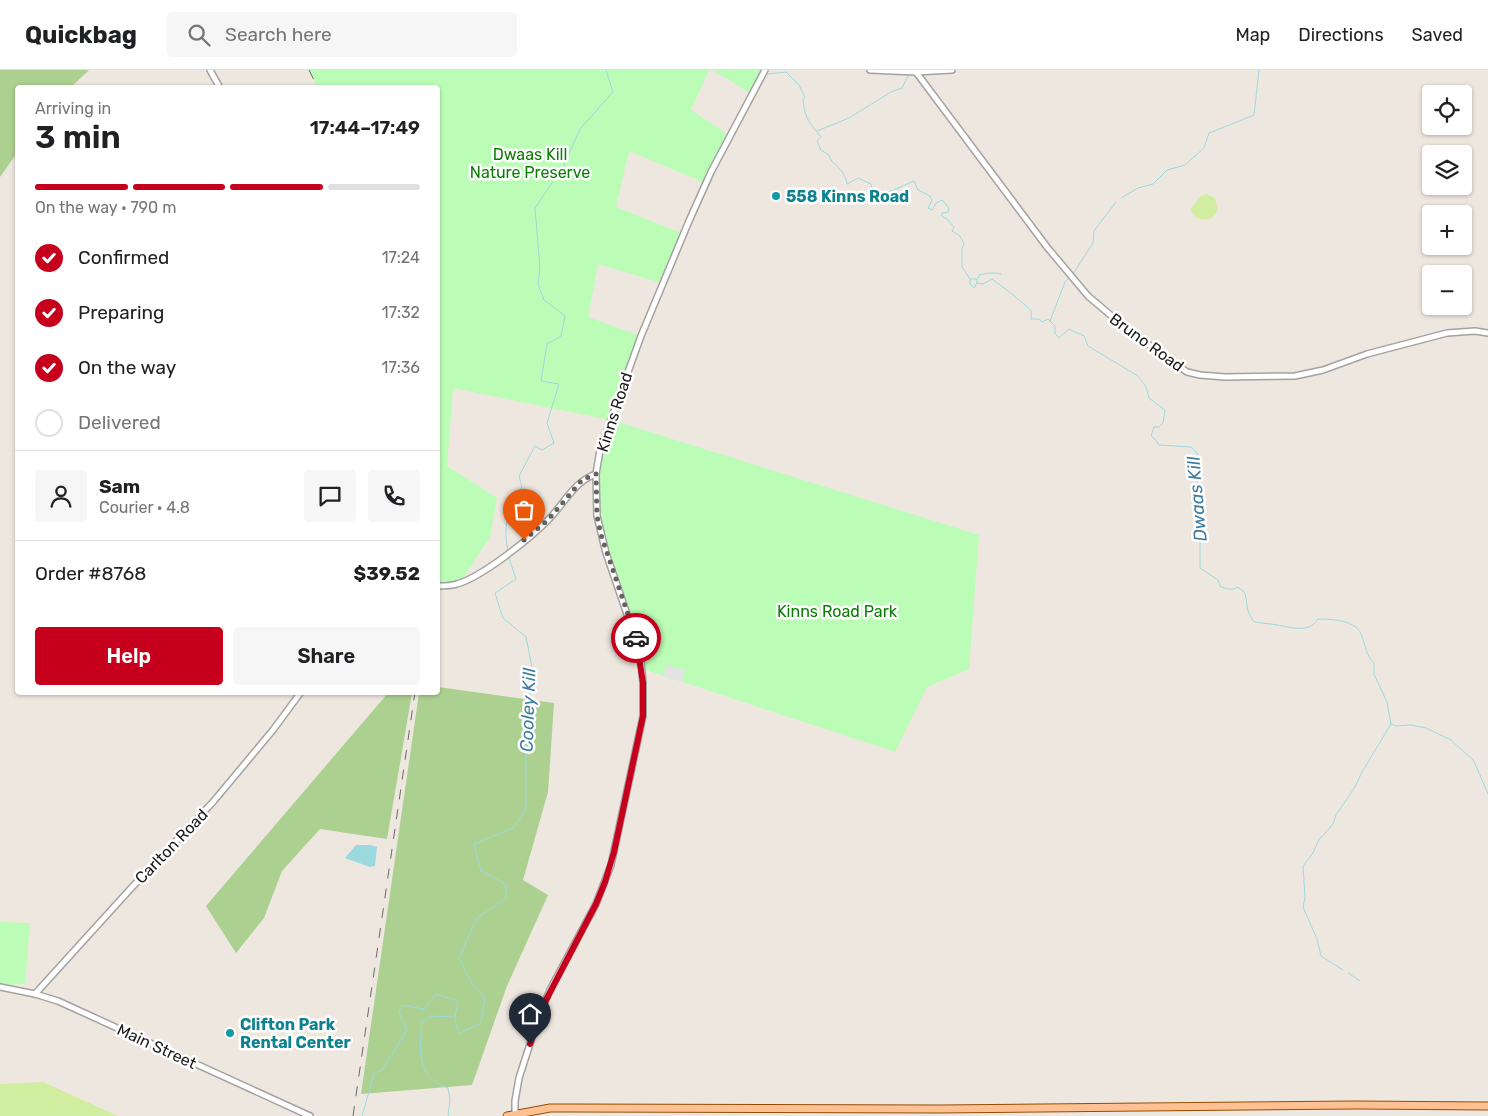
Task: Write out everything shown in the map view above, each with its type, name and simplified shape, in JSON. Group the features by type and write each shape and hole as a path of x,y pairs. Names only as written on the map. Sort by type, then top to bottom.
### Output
{"main road":[{"path":"507,1116 550,1108 912,1110 1356,1105 1488,1106"}],"street":[{"path":"210,70 218,85"},
{"path":"870,70 916,72 952,70"},
{"name":"Kinns Road","path":"515,1114 515,1101 520,1078 550,990 596,904 611,865 643,716 643,683 640,652 601,535 597,516 596,474 600,450 611,416 662,283 708,178 764,71"},
{"name":"Bruno Road","path":"916,72 1019,210 1088,296 1127,329 1187,372 1225,377 1294,376 1323,370 1367,354 1447,332 1475,331 1488,333"},
{"path":"440,586 463,582 510,552 548,520 582,480 596,474"},
{"name":"Carlton Road","path":"35,994 134,885 213,802 299,695"},
{"name":"Main Street","path":"0,988 35,994 58,1001 310,1116"}],"green space":[{"path":"0,70 89,70 73,85 15,85 15,156 0,177"},
{"name":"Dwaas Kill Nature Preserve","path":"308,70 709,70 691,110 730,136 705,183 629,151 616,207 684,234 662,283 598,264 588,317 641,336 610,420 453,388 447,466 497,498 490,537 459,584 440,586 440,85 317,85"},
{"path":"713,70 764,70 753,95"},
{"path":"1207,194 1215,198 1218,210 1212,218 1195,217 1191,208 1201,196"},
{"name":"Kinns Road Park","path":"612,420 979,535 969,669 927,687 895,752 646,670 637,631 618,582 608,549 600,512 599,494 602,459"},
{"path":"440,687 554,703 548,792 523,880 548,895 507,986 472,1085 361,1094 419,695 440,695"},
{"path":"386,695 412,695 387,839 320,829 282,871 264,918 236,953 206,906"},
{"path":"0,922 30,923 25,984 0,985"},
{"path":"43,1082 118,1116 0,1116 0,1084"}],"shaded area":[{"path":"666,665 685,670 682,682 663,676"}],"water":[{"path":"356,845 377,847 375,866 370,867 345,858"}],"waterway":[{"name":"Cooley Kill","path":"508,551 506,526 513,501 522,487 519,476 535,446 542,450 554,443 547,423 559,384 541,381 547,344 561,336 565,316 544,300 538,284 540,268 535,208 564,165 580,129 613,92 606,70"},
{"path":"1121,198 1138,188 1153,184 1167,170 1185,165 1204,148 1209,133 1254,115 1259,70"},
{"name":"Dwaas Kill","path":"767,74 786,72 799,85 805,97 803,100 807,117 821,137 817,141 821,150 829,155 841,170 847,184 858,178 871,184 874,195 880,196 914,181 918,190 930,196 932,201 928,208 932,210 936,203 942,200 949,208 948,212 942,213 942,216 954,227 952,231 959,235 964,243 962,267 970,279 977,279 977,283 983,284 992,279 1029,309 1031,319 1039,319 1042,322 1048,319 1055,326 1055,333 1059,338 1069,329 1084,336 1088,346 1138,376 1146,387 1149,398 1165,410 1163,423 1159,427 1154,427 1151,436 1159,445 1191,447 1197,453 1199,473 1195,493 1196,536 1200,542 1200,568 1218,580 1220,586 1229,589 1238,587 1245,593 1248,611 1253,621 1304,628 1310,627 1318,619 1324,619 1342,621 1358,629 1367,653 1374,663 1374,674 1387,702 1391,724 1426,728 1451,740 1474,761 1488,794"},
{"path":"817,131 849,118 891,92 902,88 908,76"},
{"path":"1073,274 1093,243 1094,231 1116,202"},
{"path":"978,278 979,275 1001,274"},
{"path":"1050,321 1065,282 1068,279"},
{"path":"970,280 970,284 974,288 977,283"},
{"name":"Cooley Kill","path":"362,1116 374,1074 383,1069 407,1030 399,1013 402,1005 424,1009 436,994 458,1001 455,1017 458,1034 481,1023 485,999 471,982 459,958 477,918 506,898 506,884 481,871 474,844 513,828 526,810 526,725 533,672 526,637 503,618 495,593 516,579 508,555"},
{"path":"1343,970 1321,956 1317,939 1303,907 1305,898 1303,866 1313,853 1318,841 1333,824 1336,815 1355,787 1391,724"},
{"name":"Dwaas Kill","path":"1348,973 1360,981"},
{"path":"448,1116 450,1099 448,1088 440,1085 428,1075 422,1061 422,1022 431,1016 455,1017"}],"railway":[{"path":"309,70 316,85"},
{"path":"353,1116 415,695"}],"way so far":[{"path":"524,540 548,520 582,480 596,474 597,516 601,535 636,638"}],"place":[{"name":"558 Kinns Road","path":"776,196"},
{"name":"Clifton Park Rental Center","path":"230,1033"}],"route":[{"path":"530,1044 550,990 596,904 611,865 625,807 643,716 643,683 640,652 636,638"}]}
